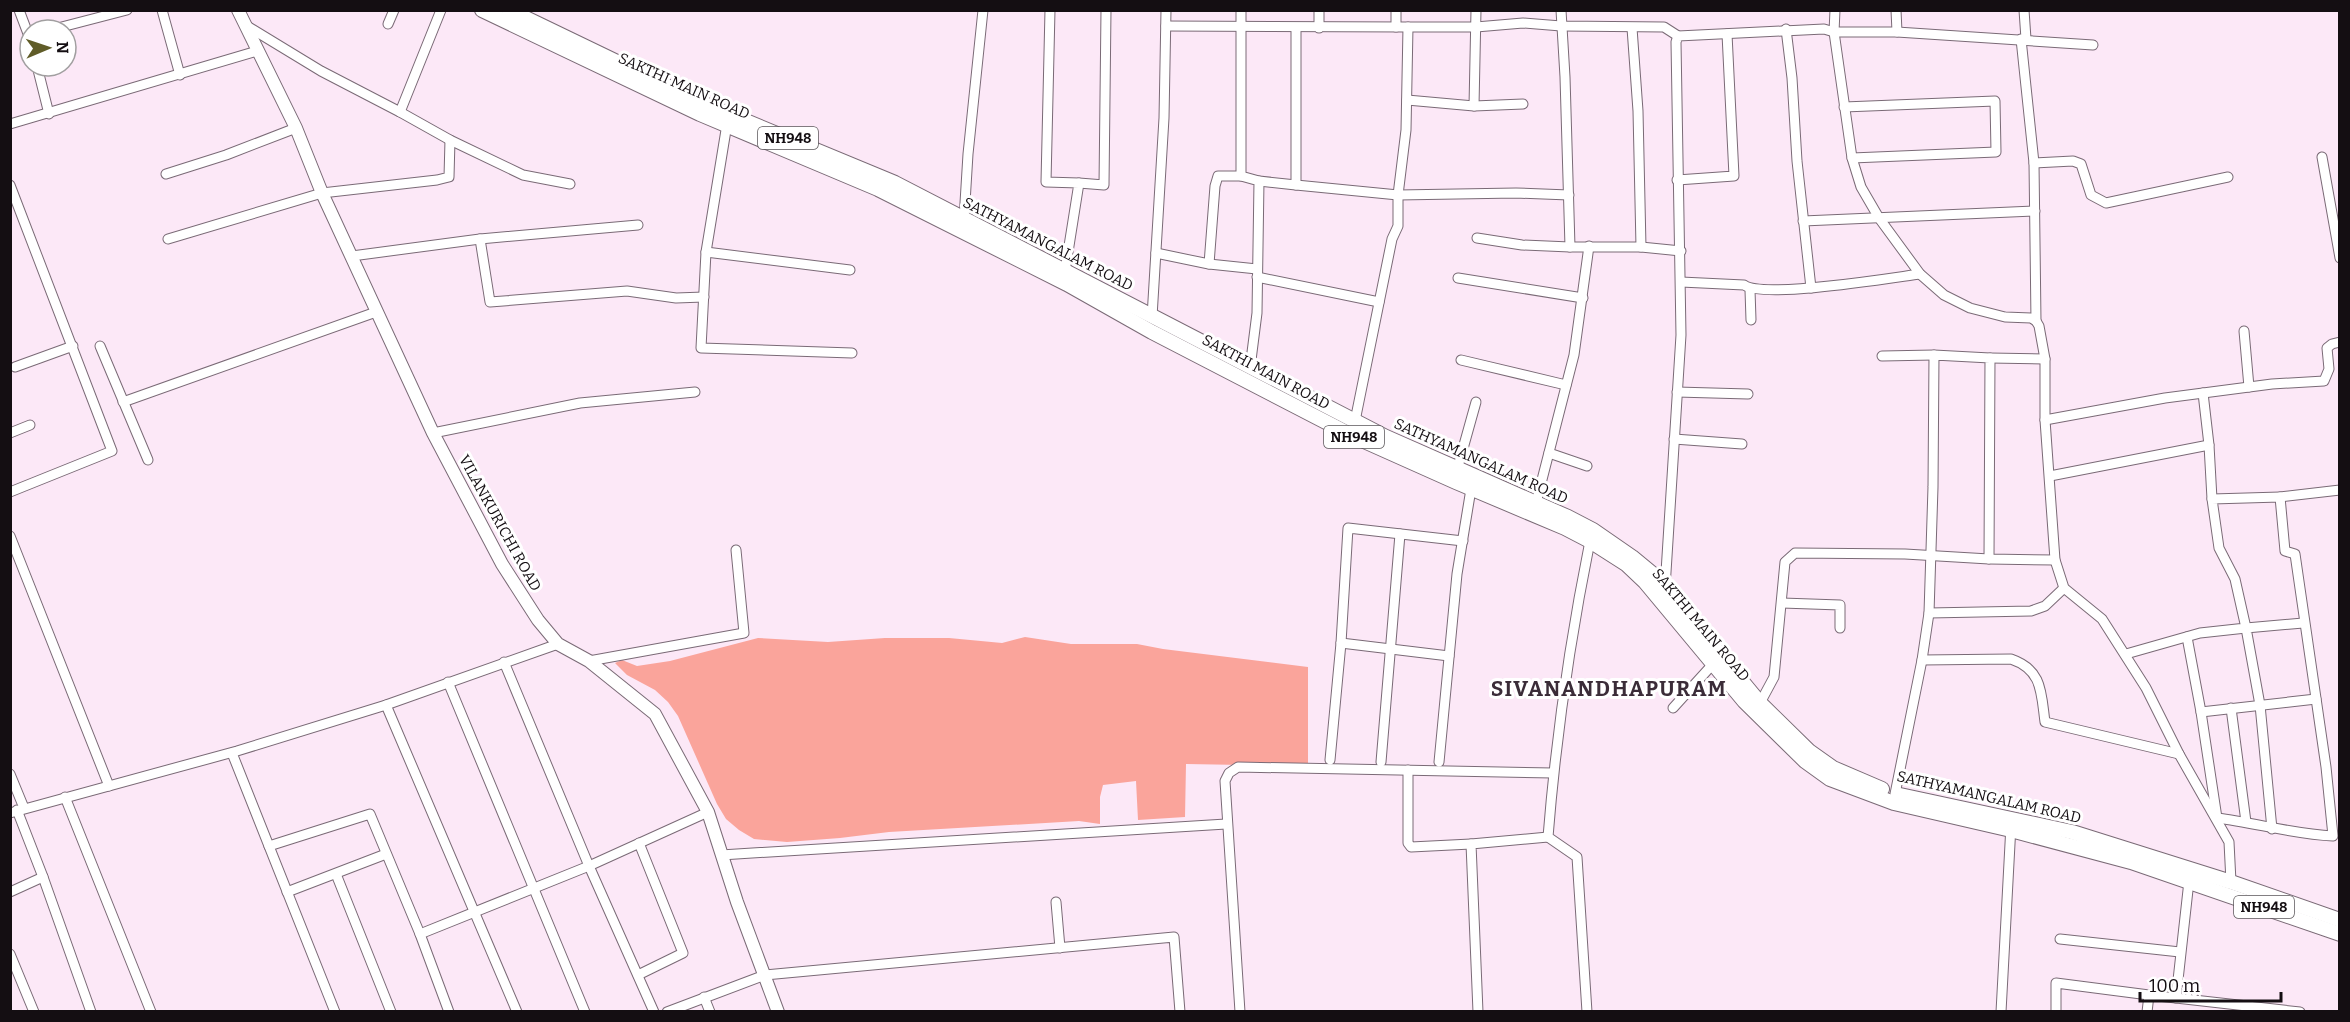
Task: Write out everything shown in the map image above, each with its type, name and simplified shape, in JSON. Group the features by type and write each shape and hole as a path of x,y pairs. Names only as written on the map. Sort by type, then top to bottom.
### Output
{"highway":[{"name":"SAKTHI MAIN ROAD","path":"482,10 728,124 878,189 1067,284 1152,332 1369,436 1471,489 1565,528 1590,541 1626,564 1645,582 1771,730 1805,761 1830,779 1894,803 2011,824 2189,881"},
{"name":"SATHYAMANGALAM ROAD","path":"509,10 693,98 895,183 1355,421 1369,436 1536,503 1593,531 1632,557 1665,588 1760,703 1809,751 1833,768 1895,794 2011,824 2072,832 2231,882 2340,920"},
{"name":"NH948","path":"2189,881 2340,934"}],"main road":[{"name":"VILANKURICHI ROAD","path":"238,10 296,128 322,194 433,433 502,564 538,620 558,644 589,661 655,714 708,812 721,855 778,1011"}],"street":[{"path":"78,23 127,10"},
{"path":"162,10 180,75"},
{"path":"388,24 394,10"},
{"path":"400,111 441,10"},
{"path":"964,219 968,154 983,10"},
{"path":"1050,10 1046,182 1104,185 1106,10"},
{"path":"1152,317 1164,117 1166,10"},
{"path":"1241,176 1240,26 1242,10"},
{"path":"1319,10 1319,28"},
{"path":"1396,10 1396,27"},
{"path":"1474,106 1476,10"},
{"path":"1561,10 1570,247"},
{"path":"1835,10 1834,32 1852,158 1861,188 1879,218 1920,274 1944,295 1970,308 2005,317 2036,321"},
{"path":"1896,10 1897,32"},
{"path":"2024,10 2023,39 2034,163 2036,321 2045,359 2045,420 2055,560 2064,588 2102,619 2126,654 2179,754 2217,818 2229,842 2231,882"},
{"path":"1166,26 1476,27 1523,23 1561,26 1664,27 1678,36 1786,29 1824,29 1834,32 1897,32 2093,45"},
{"path":"245,25 321,71 400,111 450,140 523,175 570,184"},
{"path":"1355,421 1392,239 1398,226 1398,195 1407,100 1408,27"},
{"path":"1296,28 1296,186"},
{"path":"1632,28 1638,111 1641,247"},
{"path":"1786,29 1811,288"},
{"path":"1677,180 1734,177 1727,34"},
{"path":"1665,588 1682,282 1677,180 1676,42 1678,36"},
{"path":"10,124 257,51"},
{"path":"40,78 50,114"},
{"path":"1407,100 1474,106 1523,104"},
{"path":"1844,107 1995,101 1996,152 1852,158"},
{"path":"728,124 706,252 701,348 852,353"},
{"path":"166,174 226,155 296,128"},
{"path":"168,240 322,194 449,177 450,140"},
{"path":"2322,157 2340,258"},
{"path":"2034,163 2073,160 2081,164 2091,195 2106,203 2228,177"},
{"path":"1209,264 1215,186 1218,177 1241,176 1296,186 1398,195 1516,193 1569,195"},
{"path":"1250,368 1257,313 1259,181"},
{"path":"1065,271 1079,183"},
{"path":"10,185 112,451 10,492"},
{"path":"1803,221 2035,211"},
{"path":"352,256 480,239 638,225"},
{"path":"1477,238 1522,245 1641,247 1681,251"},
{"path":"480,239 490,302 627,291 676,298 704,297"},
{"path":"1536,503 1574,355 1589,246"},
{"path":"706,252 850,270"},
{"path":"1156,253 1257,273 1379,302"},
{"path":"1682,282 1744,285 1750,290 1811,288 1920,274"},
{"path":"1458,278 1583,298"},
{"path":"1750,290 1751,320"},
{"path":"123,402 376,312"},
{"path":"2244,331 2249,387"},
{"path":"2045,420 2165,398 2249,387 2324,381 2328,377 2329,369 2327,348 2340,342"},
{"path":"15,367 73,346"},
{"path":"100,346 148,460"},
{"path":"1882,356 1934,355 2045,359"},
{"path":"1895,794 1929,613 1934,355"},
{"path":"1989,559 1990,358"},
{"path":"1461,360 1566,385"},
{"path":"433,433 580,404 695,392"},
{"path":"1677,392 1748,393"},
{"path":"2204,393 2212,500 2219,548 2235,579 2246,628 2260,705 2272,829"},
{"path":"1457,470 1476,402"},
{"path":"10,433 30,425"},
{"path":"1674,439 1742,444"},
{"path":"2050,476 2209,445"},
{"path":"1549,453 1587,466"},
{"path":"1439,762 1457,574 1471,489"},
{"path":"2212,500 2280,497 2340,490"},
{"path":"2217,818 2306,835 2333,836 2326,767 2295,554 2285,551 2280,497"},
{"path":"1330,760 1341,643 1348,528 1462,541"},
{"path":"1381,762 1400,534"},
{"path":"10,536 109,786"},
{"path":"1548,837 1553,772 1570,637 1590,541"},
{"path":"589,661 744,633 736,550"},
{"path":"1760,703 1774,676 1785,562 1795,553 1905,554 1930,557 2055,560"},
{"path":"1929,613 2031,611 2045,606 2064,588"},
{"path":"1782,603 1839,605 1840,628"},
{"path":"2126,654 2200,633 2304,623"},
{"path":"2187,637 2217,818"},
{"path":"1341,643 1449,656"},
{"path":"17,810 232,753 386,705 558,644"},
{"path":"1922,660 2011,658 2020,662 2039,680 2045,722 2179,754"},
{"path":"504,662 589,866 654,1011"},
{"path":"1673,708 1713,664"},
{"path":"448,682 585,1011"},
{"path":"2201,712 2316,699"},
{"path":"386,705 517,1011"},
{"path":"2231,708 2246,822"},
{"path":"232,753 335,1011"},
{"path":"1240,1011 1226,824 1225,781 1229,773 1238,767 1553,772"},
{"path":"1408,770 1408,843 1412,847 1548,837 1577,858 1587,1011"},
{"path":"10,774 17,810 91,1011"},
{"path":"65,797 151,1011"},
{"path":"420,934 589,866 708,812"},
{"path":"269,846 370,814 449,1011"},
{"path":"721,855 1226,824"},
{"path":"2001,1011 2011,824"},
{"path":"638,975 683,953 639,843"},
{"path":"1471,844 1478,1011"},
{"path":"287,892 386,854"},
{"path":"336,874 391,1011"},
{"path":"10,892 43,877"},
{"path":"2176,998 2189,881"},
{"path":"1056,902 1060,948"},
{"path":"667,1011 765,975 1174,938 1180,1011"},
{"path":"2060,939 2180,952"},
{"path":"10,954 34,1011"},
{"path":"2056,1011 2056,983 2300,1011"},
{"path":"2147,1011 2148,995"},
{"path":"704,997 710,1011"}],"shaded area":[{"path":"1025,637 1071,644 1137,644 1308,667 1308,766 1186,764 1185,817 1138,820 1136,781 1103,785 1100,797 1100,824 1079,821 889,832 787,842 754,839 726,819 717,804 678,716 668,702 655,690 627,675 615,663 622,660 637,666 670,661 758,638 828,642 885,638 949,638 1002,643"}],"district":[{"name":"SIVANANDHAPURAM","path":"1609,689"}]}
